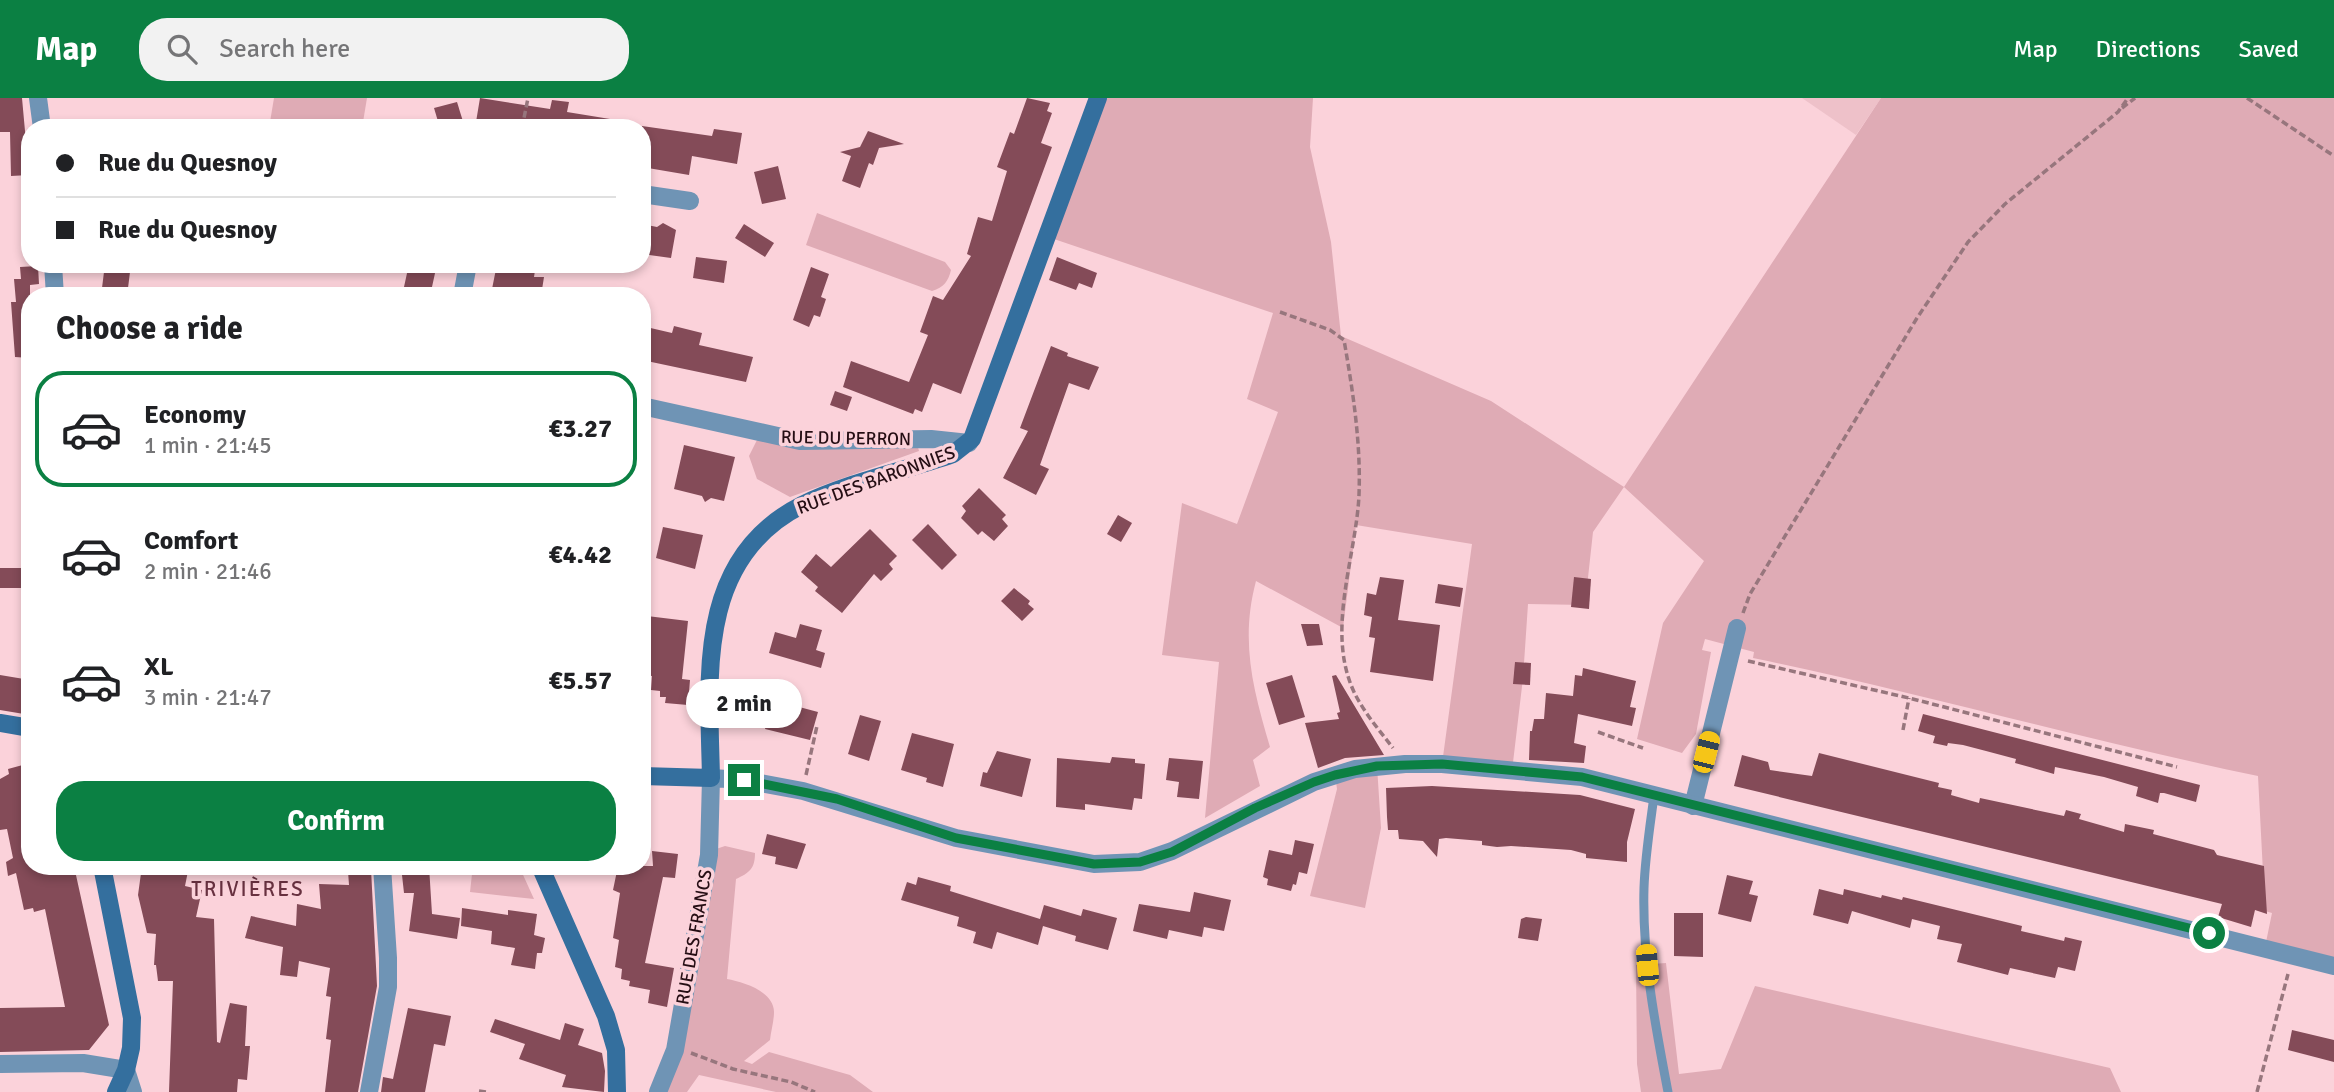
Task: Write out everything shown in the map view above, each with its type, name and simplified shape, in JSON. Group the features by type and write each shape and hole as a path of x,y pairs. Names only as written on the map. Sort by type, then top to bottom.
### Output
{"street":[{"path":"38,98 41,119"},
{"name":"RUE DES BARONNIES","path":"711,778 713,635 725,587 750,547 779,519 803,505 953,454 969,443 977,430 1098,98"},
{"path":"651,195 690,201"},
{"name":"RUE DU PERRON","path":"651,408 800,441 931,439 969,443"},
{"path":"1693,806 1737,628"},
{"path":"0,723 21,726"},
{"path":"651,776 744,780 803,791 956,838 1094,864 1140,862 1172,852 1314,782 1355,769 1405,764 1442,764 1582,777 2334,967"},
{"name":"RUE DES FRANCS","path":"658,1092 675,1050 709,855 711,778"},
{"path":"104,875 132,1018 132,1039 126,1070 116,1092"},
{"path":"369,1092 388,987 383,875"},
{"path":"544,875 606,1016 616,1050 617,1092"},
{"path":"0,1064 83,1063 126,1070"},
{"path":"126,1070 133,1092"}],"lane":[{"path":"1654,796 1646,864 1645,941 1652,1008 1668,1092"}],"path":[{"path":"524,119 528,98"},
{"path":"2118,112 2128,98"},
{"path":"1737,628 1757,583 1917,318 1968,242 2005,204 2136,98"},
{"path":"2247,98 2334,156"},
{"path":"1280,312 1330,330 1344,340 1360,449 1359,499 1344,610 1344,661 1355,694 1405,764"},
{"path":"1726,671 1733,664 1745,661 1909,698 2177,767"},
{"path":"1903,730 1909,698"},
{"path":"803,791 817,726"},
{"path":"1598,732 1643,748"},
{"path":"2257,1092 2293,955"},
{"path":"675,1050 702,1055 733,1069 791,1082 815,1092"},
{"path":"479,1091 485,1092"}],"shaded area":[{"path":"274,98 367,98 364,119 270,119"},
{"path":"1098,98 1313,98 1310,147 1331,242 1341,336 1491,401 1624,487 1593,532 1585,605 1528,604 1512,771 1442,764 1472,544 1356,525 1343,628 1256,581 1251,603 1249,645 1258,705 1270,747 1253,760 1260,786 1205,818 1219,662 1162,655 1182,503 1237,524 1278,412 1247,399 1273,313 1048,237"},
{"path":"1802,98 1881,98 1856,135"},
{"path":"1881,98 2334,98 2334,966 2265,947 2272,913 2265,911 2258,776 1753,658 1754,652 1705,639 1702,650 1711,652 1696,734 1682,753 1637,739 1663,623 1704,561 1624,487"},
{"path":"817,213 945,262 951,270 945,284 932,291 806,245"},
{"path":"760,434 916,440 919,451 790,497 757,479 749,456"},
{"path":"1377,766 1381,828 1365,908 1310,896 1337,789 1335,775"},
{"path":"725,846 755,853 750,870 736,879 727,979 749,985 763,993 769,998 774,1012 770,1040 744,1061 752,1064 769,1052 850,1075 873,1092 776,1092 699,1075 687,1092 665,1092 716,849"},
{"path":"472,875 523,875 534,899 470,892"},
{"path":"1666,963 1679,1074 1721,1069 1755,986 2110,1068 2121,1092 1641,1092 1637,1064 1636,965"}],"building":[{"path":"0,98 22,98 24,119 21,119 21,175 11,176 10,132 0,132"},
{"path":"480,98 550,109 552,100 569,102 567,112 610,119 476,119"},
{"path":"1027,98 1050,103 1047,111 1052,113 1041,143 1052,147 961,394 933,383 922,412 915,409 913,414 843,387 851,361 909,382 928,335 920,332 933,296 943,300 971,256 967,254 978,217 992,221 1007,171 997,167 1010,132 1014,134"},
{"path":"457,102 462,119 437,119 434,108"},
{"path":"651,127 712,136 714,129 742,133 737,164 692,156 689,175 651,169"},
{"path":"868,131 904,144 879,148 873,165 869,163 860,188 842,181 851,156 840,152 860,147"},
{"path":"778,166 786,199 762,204 754,172"},
{"path":"663,223 676,230 671,258 651,255 651,226 657,227"},
{"path":"744,224 774,243 765,257 735,238"},
{"path":"696,257 727,261 724,283 693,278"},
{"path":"1057,257 1097,273 1092,288 1079,283 1076,290 1049,280"},
{"path":"20,267 21,273 38,273 39,284 21,287 21,357 15,357 11,302 16,302 14,279 21,279"},
{"path":"811,267 829,274 821,297 826,299 820,317 814,315 809,327 793,320"},
{"path":"104,273 130,273 128,287 102,287"},
{"path":"407,273 435,273 432,287 404,287"},
{"path":"495,273 535,273 534,277 544,277 542,287 492,287"},
{"path":"674,326 702,333 699,345 753,357 746,382 651,362 651,328 672,333"},
{"path":"1051,346 1068,353 1067,356 1099,367 1089,390 1069,383 1040,465 1049,469 1036,495 1003,478 1028,431 1020,428"},
{"path":"835,391 852,397 847,411 830,405"},
{"path":"684,445 735,457 724,501 711,498 705,502 702,496 674,489"},
{"path":"979,488 1006,515 1002,519 1008,526 994,541 982,531 978,535 961,518 966,511 962,506"},
{"path":"1118,515 1132,523 1121,542 1107,534"},
{"path":"928,524 957,555 942,570 912,540"},
{"path":"663,527 703,535 695,569 656,558"},
{"path":"870,529 897,556 889,564 893,569 881,581 874,574 842,613 815,591 818,587 801,572 816,554 831,567"},
{"path":"0,568 21,568 21,588 0,588"},
{"path":"1380,577 1404,580 1398,620 1440,625 1433,681 1370,672 1375,638 1369,637 1372,617 1364,615 1367,593 1376,595"},
{"path":"1574,577 1591,579 1589,609 1571,607"},
{"path":"1438,584 1463,588 1460,607 1435,603"},
{"path":"1014,588 1030,601 1028,604 1034,609 1022,621 1001,601"},
{"path":"651,616 688,621 682,679 690,680 688,705 665,703 666,697 660,697 660,691 651,690"},
{"path":"800,624 822,630 816,650 825,653 821,668 769,653 775,632 796,638"},
{"path":"1301,624 1319,624 1323,645 1307,646"},
{"path":"1515,662 1531,663 1530,685 1513,684"},
{"path":"1583,668 1636,681 1630,707 1636,708 1632,726 1578,714 1574,743 1586,746 1584,763 1529,760 1530,731 1534,719 1544,719 1546,693 1573,696 1575,675 1582,676"},
{"path":"0,675 21,678 21,714 0,710"},
{"path":"1292,675 1305,717 1279,725 1266,683"},
{"path":"1336,675 1384,755 1345,758 1318,768 1305,723 1339,719 1337,713 1340,712 1332,676"},
{"path":"773,700 818,712 810,740 765,729"},
{"path":"1923,714 2200,785 2196,802 2160,793 2158,803 2136,796 2138,787 2104,777 2055,767 2054,774 2015,763 2016,759 1963,745 1933,743 1935,736 1918,731"},
{"path":"860,715 881,721 869,761 848,754"},
{"path":"912,733 954,744 943,787 926,782 927,778 901,770"},
{"path":"997,751 1031,759 1022,797 980,786 983,772 987,773"},
{"path":"1819,753 1939,783 1938,787 1952,790 1951,795 1979,803 1980,798 2064,816 2066,810 2081,814 2079,819 2124,832 2125,824 2154,830 2153,834 2214,850 2217,855 2264,866 2267,914 2255,910 2251,927 2218,917 2222,904 1734,786 1742,755 1768,762 1770,770 1812,776"},
{"path":"1112,757 1135,759 1135,763 1145,764 1142,799 1134,798 1132,810 1085,804 1085,810 1056,807 1057,758 1110,763"},
{"path":"1169,758 1203,761 1199,799 1177,797 1179,782 1166,780"},
{"path":"21,765 21,875 76,875 109,1025 89,1050 0,1052 0,1008 65,1007 45,909 34,912 33,908 24,910 16,873 8,876 6,862 13,858 7,829 0,830 0,779 9,774 8,769"},
{"path":"1432,786 1580,795 1635,809 1627,842 1627,862 1586,858 1586,854 1571,850 1497,847 1482,845 1482,841 1446,838 1439,839 1437,857 1423,841 1399,839 1398,830 1388,830 1387,817 1386,788"},
{"path":"767,834 806,844 797,869 775,864 776,857 762,854"},
{"path":"1295,840 1314,844 1307,874 1299,872 1296,885 1293,884 1291,891 1267,885 1268,879 1263,877 1269,850 1292,855"},
{"path":"652,851 678,854 675,878 663,877 645,963 674,968 667,1007 648,1003 650,990 629,986 630,981 621,979 622,969 615,967 619,940 613,938 620,893 613,890 616,875 651,875"},
{"path":"141,875 187,875 185,886 202,890 196,917 214,919 217,1042 220,1043 230,1003 247,1006 245,1046 250,1046 247,1080 238,1079 237,1092 169,1092 173,981 158,981 154,965 156,934 147,933 138,895"},
{"path":"348,875 371,875 377,986 358,1092 325,1092 331,1040 326,1039 331,997 326,996 330,968 299,961 297,977 280,975 283,947 245,938 251,916 296,926 297,904 321,909 319,884 349,885"},
{"path":"402,875 430,875 432,914 460,918 457,939 409,931 414,893 404,893"},
{"path":"1727,875 1753,881 1749,894 1758,896 1751,922 1718,914"},
{"path":"918,877 951,886 950,891 1040,919 1044,905 1081,916 1083,909 1117,918 1108,950 1075,941 1076,936 1043,926 1038,945 997,932 992,949 973,943 976,932 957,926 959,917 901,900 907,882 916,885"},
{"path":"1819,889 1843,895 1844,889 1881,898 1882,895 1902,900 1903,897 2022,926 2021,931 2064,941 2065,937 2082,941 2075,971 2058,967 2055,978 2010,968 2008,975 1957,962 1962,944 1937,939 1940,926 1912,919 1910,928 1852,911 1848,924 1813,915"},
{"path":"1194,892 1231,900 1224,931 1204,927 1202,937 1169,930 1167,939 1133,931 1139,904 1190,912"},
{"path":"462,908 508,915 508,910 537,914 534,935 545,938 542,953 537,953 535,969 511,965 515,948 491,944 492,931 461,926"},
{"path":"1674,913 1703,913 1703,957 1674,956"},
{"path":"1521,919 1542,919 1538,941 1518,938"},
{"path":"408,1008 451,1016 445,1046 434,1044 425,1092 381,1092 383,1077 393,1079"},
{"path":"495,1019 560,1040 565,1023 584,1029 578,1045 602,1053 604,1092 562,1087 566,1075 519,1059 525,1044 490,1032"},
{"path":"2292,1030 2334,1040 2334,1062 2288,1050"}],"district":[{"name":"TRIVIÈRES","path":"248,889"}],"route":[{"path":"744,780 837,799 956,838 1094,864 1116,864 1140,862 1172,852 1255,808 1314,782 1355,769 1405,764 1442,764 1582,777 2209,933"}]}
